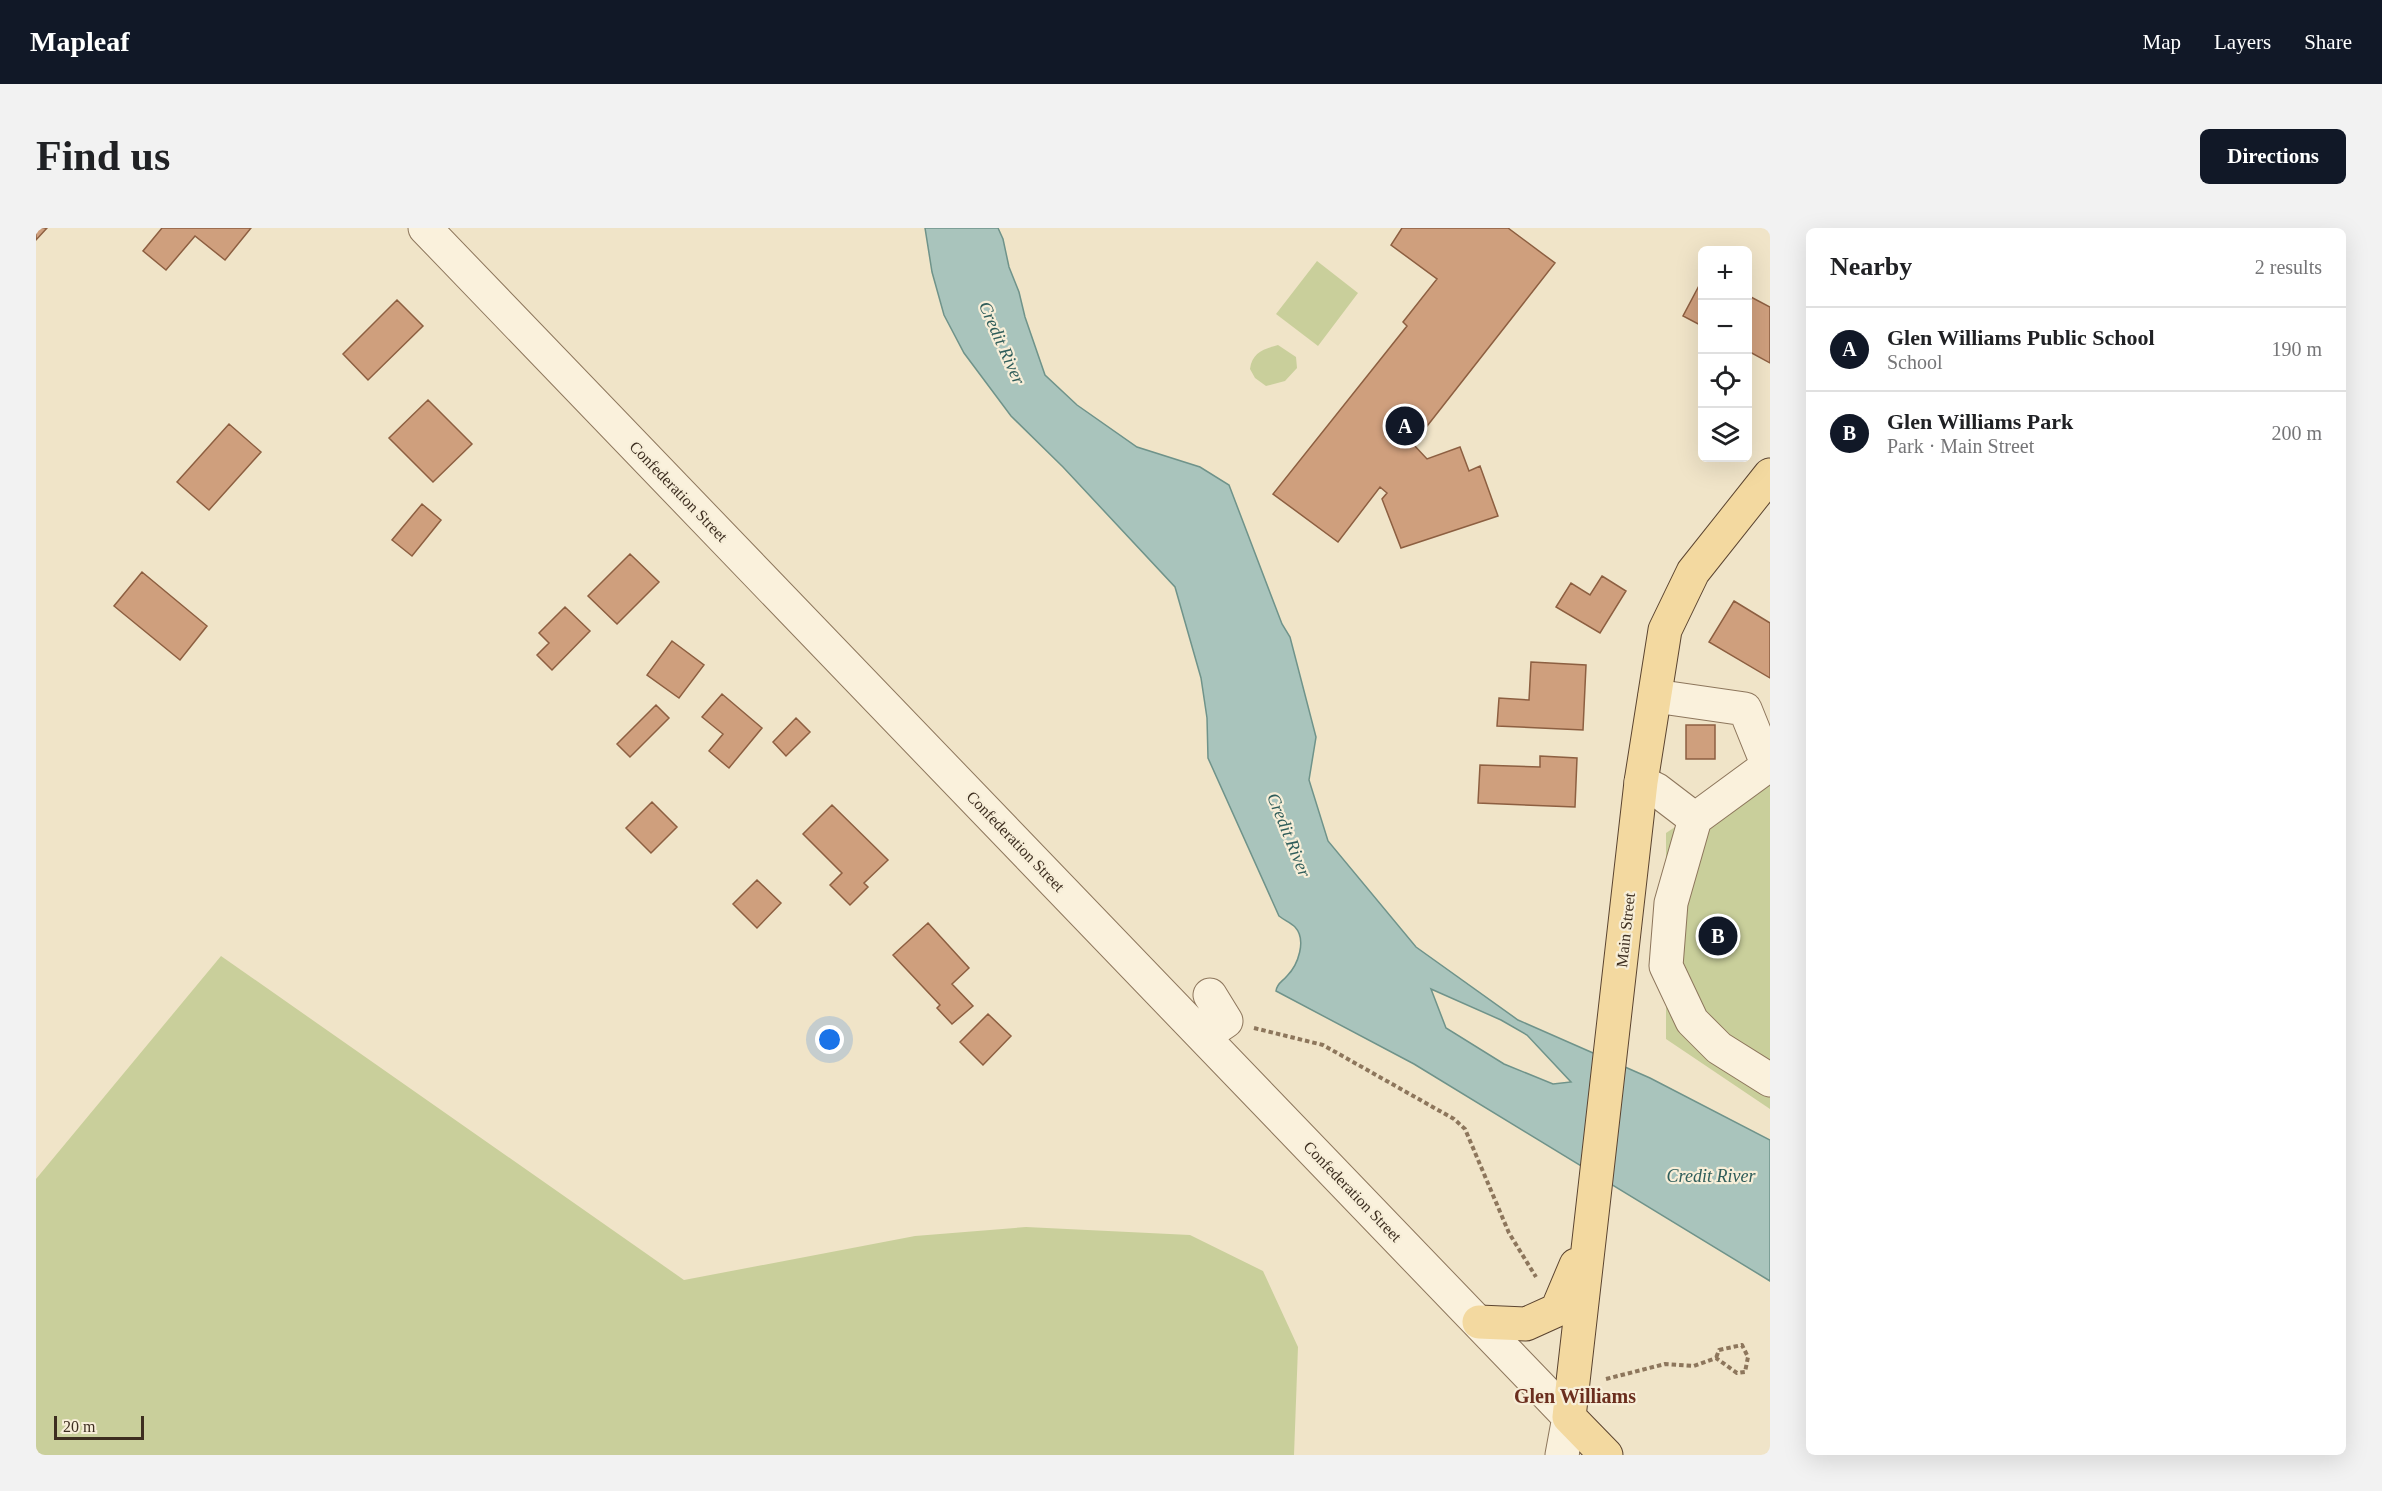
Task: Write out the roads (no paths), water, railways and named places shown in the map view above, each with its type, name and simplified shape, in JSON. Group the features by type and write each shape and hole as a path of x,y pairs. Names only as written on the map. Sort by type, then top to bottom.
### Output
{"main road":[{"name":"Main Street","path":"1569,1417 1641,782 1665,630 1693,572 1770,475"},
{"path":"1479,1322 1526,1324 1557,1310 1590,1230"},
{"name":"Confederation Street","path":"1569,1417 1606,1455"}],"street":[{"name":"Confederation Street","path":"425,228 1214,1018 1479,1322 1569,1417"},
{"path":"1655,696 1745,709 1769,765 1695,819 1671,903 1666,966 1692,1020 1719,1048 1770,1080"},
{"path":"1641,782 1657,790 1695,819"},
{"path":"1562,1455 1569,1417"}],"water":[{"name":"Credit River","path":"925,228 998,228 1045,375 1077,405 1137,447 1200,467 1229,485 1282,624 1290,637 1316,737 1309,780 1328,841 1416,947 1518,1020 1650,1078 1770,1140 1770,1281 1414,1064 1276,991 1298,959 1301,945 1299,932 1279,916 1208,758 1207,718 1201,678 1175,587 1063,467 1011,416 964,353 944,315 932,272","holes":["1431,989 1501,1020 1527,1035 1571,1082 1553,1084 1504,1064 1446,1028"]}],"place":[{"name":"Glen Williams Public School","path":"1405,426"},
{"name":"Glen Williams Park","path":"1718,936"}],"district":[{"name":"Glen Williams","path":"1575,1396"}]}
